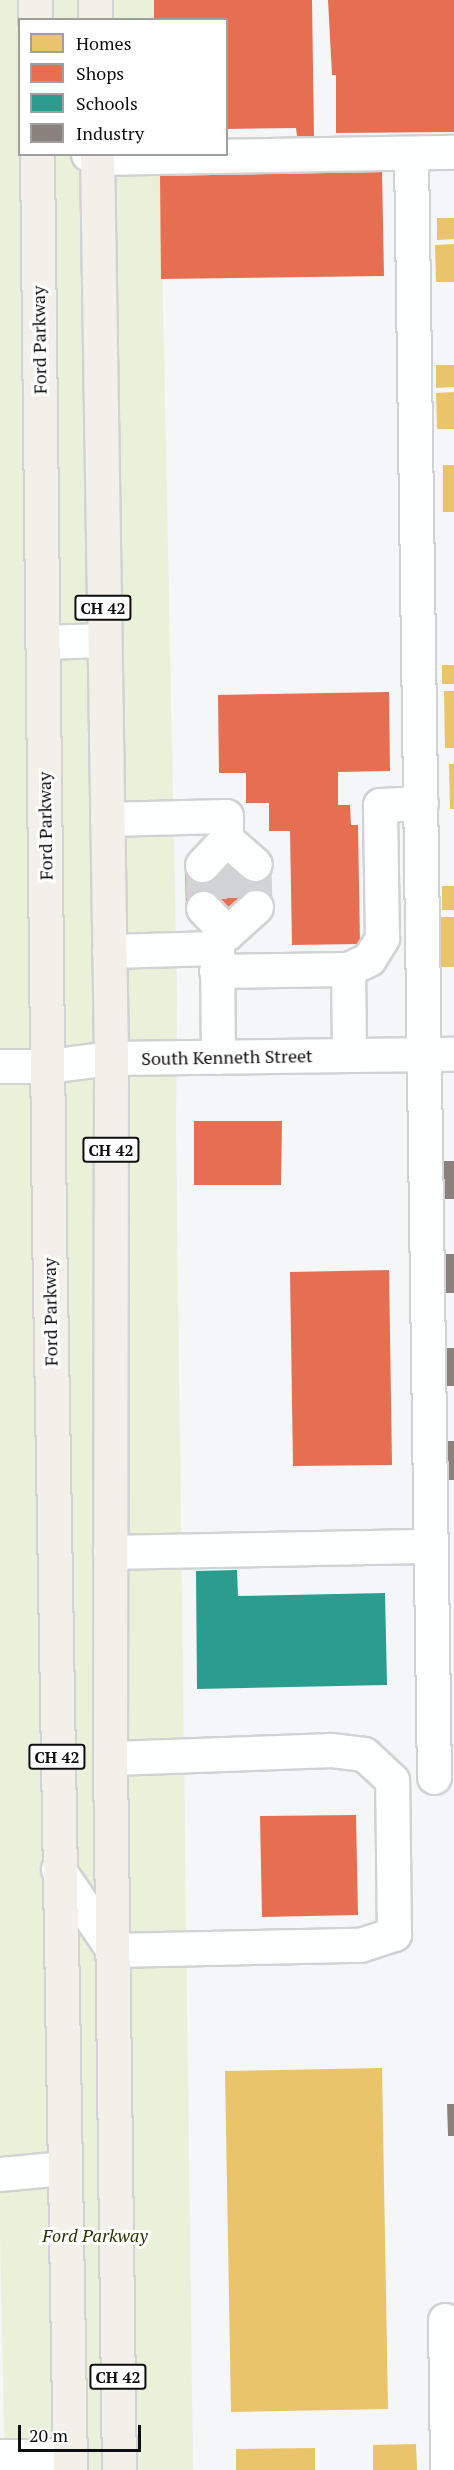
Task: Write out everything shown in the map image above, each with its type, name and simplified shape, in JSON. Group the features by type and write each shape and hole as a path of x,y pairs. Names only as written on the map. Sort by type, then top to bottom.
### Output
{"main road":[{"path":"35,0 35,18"},
{"path":"95,0 95,18"},
{"name":"Ford Parkway","path":"37,156 58,1869 70,2463"},
{"name":"CH 42","path":"94,156 111,1058 110,1758 119,2470"}],"street":[{"path":"228,155 454,152"},
{"path":"411,153 421,803 440,1054 431,1546 434,1777"},
{"path":"42,642 104,640"},
{"path":"109,951 225,929 348,969 369,959 382,938 380,805 421,803"},
{"path":"107,819 226,816 227,858"},
{"path":"218,1057 225,929"},
{"path":"348,969 349,1055"},
{"name":"South Kenneth Street","path":"0,1066 48,1066 111,1058 440,1054"},
{"path":"110,1552 431,1546"},
{"path":"58,1869 113,1950 360,1945 394,1935 392,1780 364,1754 330,1750 110,1758"},
{"path":"0,2174 63,2168"},
{"path":"445,2320 447,2470"},
{"path":"0,2456 70,2463"}],"green space":[{"name":"Ford Parkway","path":"0,0 157,0 158,18 18,18 18,156 160,156 177,994 176,1130 193,2470 5,2470 0,2237"}],"building: Homes":[{"path":"437,218 454,218 454,239 437,240"},
{"path":"454,244 454,282 436,282 435,245"},
{"path":"436,365 454,365 454,387 436,388"},
{"path":"454,392 454,429 437,429 436,393"},
{"path":"443,465 454,465 454,512 443,512"},
{"path":"442,665 454,665 454,684 442,684"},
{"path":"444,691 454,691 454,748 445,748"},
{"path":"449,764 454,764 454,809 450,809"},
{"path":"442,886 454,886 454,910 442,910"},
{"path":"438,917 454,917 454,967 439,967"},
{"path":"382,2068 388,2409 231,2412 225,2071"},
{"path":"416,2444 417,2470 373,2470 373,2445"},
{"path":"315,2448 315,2470 236,2470 236,2449"}],"building: Shops":[{"path":"154,0 312,0 314,136 297,136 296,128 228,129 228,18 154,18"},
{"path":"328,0 454,0 454,132 336,133 336,75 332,75"},
{"path":"382,171 384,276 161,279 160,174"},
{"path":"389,692 390,771 338,772 338,805 350,805 351,825 358,825 360,944 292,945 290,831 269,831 269,803 246,803 246,773 219,773 218,695"},
{"path":"269,864 270,907 186,909 185,866"},
{"path":"194,1121 282,1121 281,1185 194,1185"},
{"path":"389,1270 392,1465 293,1466 290,1272"},
{"path":"356,1815 358,1915 262,1917 260,1816"}],"building: Schools":[{"path":"237,1570 238,1596 385,1593 387,1685 197,1689 196,1571"}],"building: Industry":[{"path":"442,1161 454,1161 454,1199 443,1199"},
{"path":"443,1254 454,1254 454,1293 444,1293"},
{"path":"446,1348 454,1348 454,1386 446,1386"},
{"path":"447,1441 454,1441 454,1480 448,1480"},
{"path":"447,2104 454,2104 454,2136 448,2136"}],"tunnel":[{"path":"255,864 256,907"},
{"path":"202,865 203,908"},
{"path":"226,865 228,908"}]}
